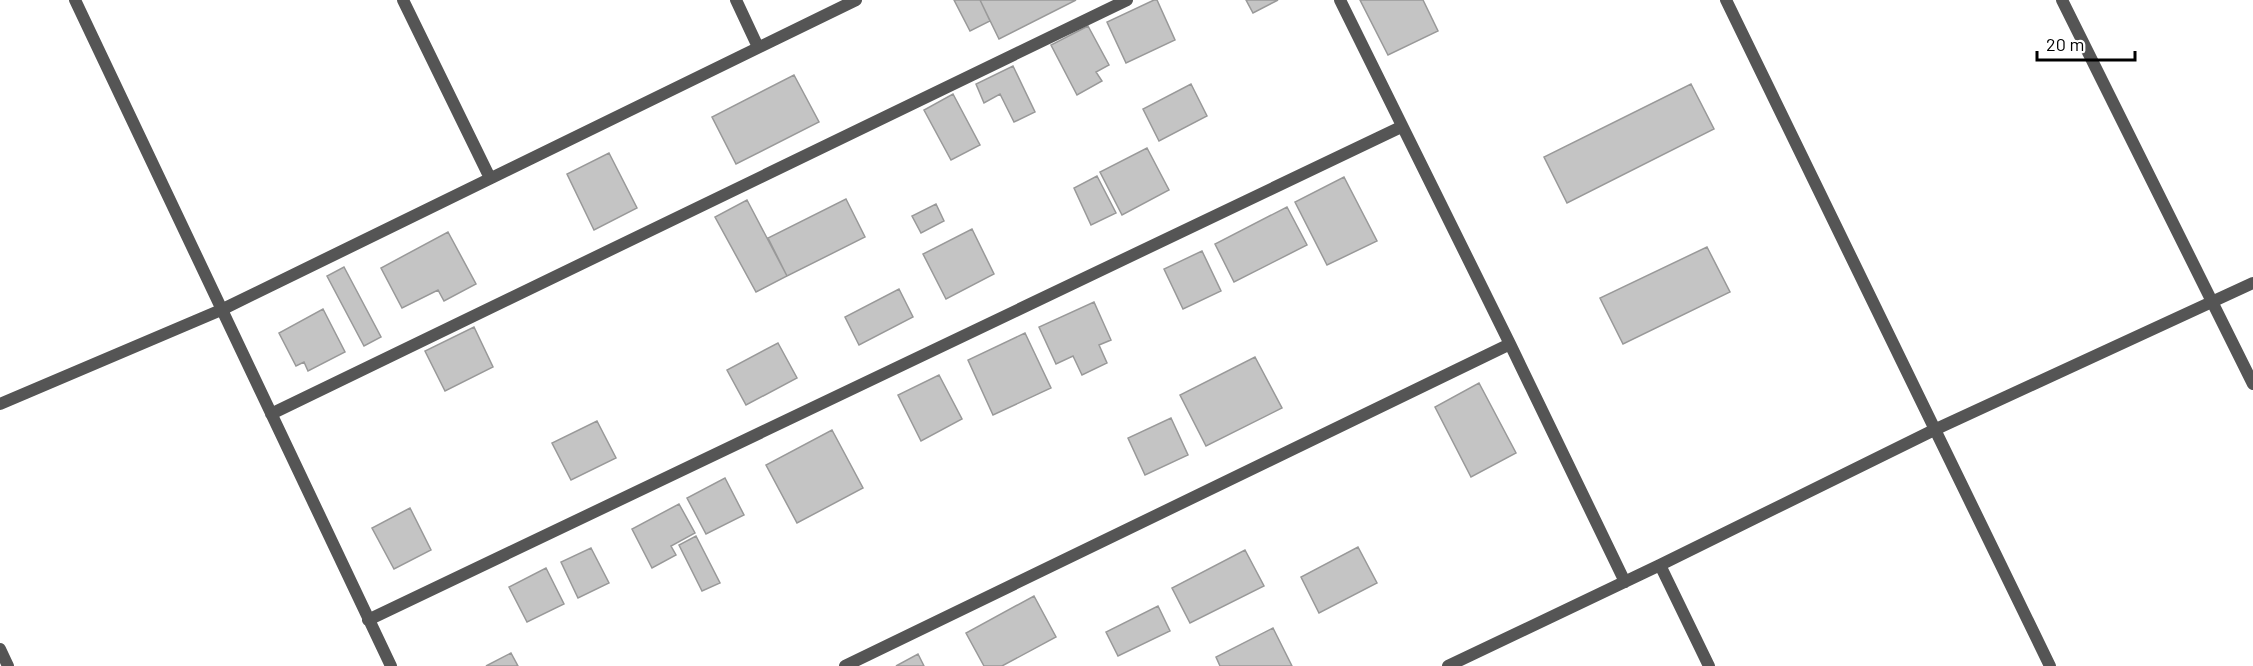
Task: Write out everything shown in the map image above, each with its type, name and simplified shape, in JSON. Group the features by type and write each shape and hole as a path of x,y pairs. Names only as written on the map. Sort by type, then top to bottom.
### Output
{"street":[{"path":"75,0 391,666"},
{"path":"403,0 490,178"},
{"path":"736,0 758,47"},
{"path":"0,404 221,310 856,0"},
{"path":"271,414 1127,0"},
{"path":"1340,0 1625,582"},
{"path":"1726,0 2050,666"},
{"path":"2062,0 2253,384"},
{"path":"368,620 1401,127"},
{"path":"1448,666 1934,430 2253,283"},
{"path":"845,666 1510,344"},
{"path":"1660,565 1709,666"},
{"path":"0,649 8,666"}],"building":[{"path":"954,0 980,0 990,21 970,31"},
{"path":"980,0 1076,0 999,39"},
{"path":"1157,0 1175,40 1126,63 1107,22"},
{"path":"1246,0 1278,0 1253,13"},
{"path":"1360,0 1423,0 1438,31 1388,55"},
{"path":"1088,26 1109,65 1096,72 1102,81 1077,95 1051,45"},
{"path":"1013,66 1035,112 1014,122 1000,94 984,103 976,84"},
{"path":"794,75 819,122 736,164 712,117"},
{"path":"1191,84 1207,116 1159,141 1143,109"},
{"path":"1691,84 1714,129 1567,203 1544,157"},
{"path":"953,94 980,145 951,160 924,110"},
{"path":"1147,148 1169,190 1122,215 1100,172"},
{"path":"609,153 637,208 594,230 567,174"},
{"path":"1097,176 1116,213 1091,225 1074,188"},
{"path":"1344,177 1377,241 1327,265 1295,202"},
{"path":"846,199 865,237 787,276 768,238"},
{"path":"747,200 787,276 756,292 715,217"},
{"path":"936,204 944,221 921,233 912,216"},
{"path":"1287,207 1307,245 1234,282 1215,244"},
{"path":"972,229 994,274 946,299 923,254"},
{"path":"448,232 476,284 444,301 438,290 402,308 381,268"},
{"path":"1707,247 1730,292 1623,344 1600,298"},
{"path":"1202,251 1221,291 1183,309 1164,269"},
{"path":"344,267 381,337 364,346 327,276"},
{"path":"899,289 913,317 859,345 845,317"},
{"path":"1094,302 1111,340 1099,345 1107,363 1082,375 1073,356 1056,364 1039,327"},
{"path":"323,309 345,352 308,371 304,362 296,366 279,333"},
{"path":"474,327 493,367 445,391 425,351"},
{"path":"1025,333 1051,388 993,415 968,360"},
{"path":"778,343 797,378 746,405 727,370"},
{"path":"1255,357 1282,408 1206,446 1180,395"},
{"path":"939,375 962,419 921,441 898,395"},
{"path":"1479,383 1516,453 1471,477 1435,407"},
{"path":"1171,418 1188,455 1145,475 1128,438"},
{"path":"597,421 616,458 571,480 552,443"},
{"path":"832,430 863,488 797,523 766,465"},
{"path":"725,478 744,515 706,534 687,498"},
{"path":"679,504 695,533 671,546 676,555 652,568 632,529"},
{"path":"410,508 431,550 394,569 372,528"},
{"path":"696,536 720,583 702,591 679,545"},
{"path":"1358,547 1377,583 1319,613 1301,577"},
{"path":"591,548 609,583 578,598 561,562"},
{"path":"1245,550 1264,586 1190,623 1172,588"},
{"path":"546,568 564,604 527,622 509,587"},
{"path":"1034,596 1056,637 1002,666 984,666 966,633"},
{"path":"1158,606 1170,631 1118,656 1106,632"},
{"path":"1273,628 1292,666 1220,666 1216,657"},
{"path":"511,653 518,666 486,666"},
{"path":"918,654 924,666 896,666"}]}
